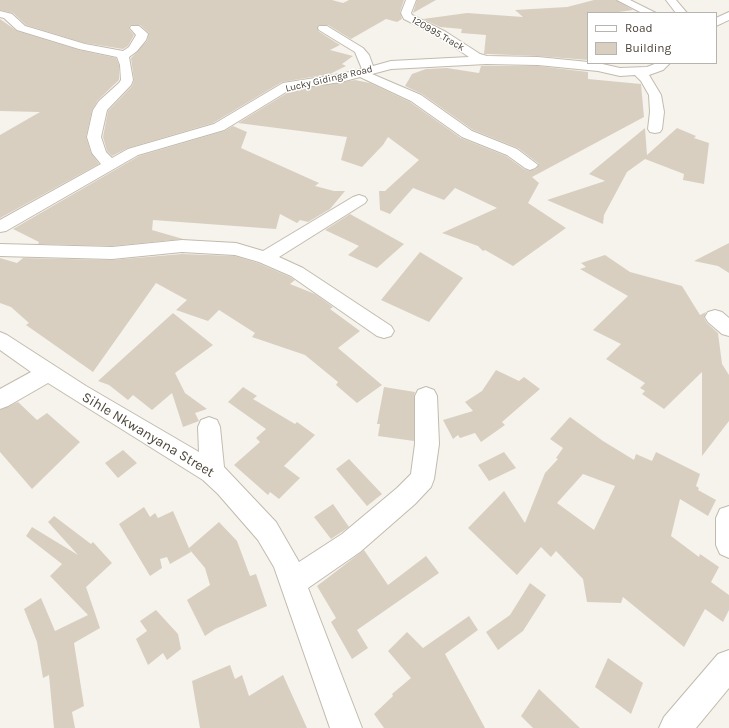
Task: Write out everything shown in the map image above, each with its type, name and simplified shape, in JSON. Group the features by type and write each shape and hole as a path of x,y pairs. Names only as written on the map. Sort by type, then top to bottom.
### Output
{"street":[{"name":"120995 Track","path":"411,0 406,13 408,17 442,34 476,57 486,60"},
{"path":"622,0 649,12"},
{"path":"670,0 681,12"},
{"path":"0,14 8,16 21,28 29,31 51,36 83,47 121,54 126,65 127,80 125,86 104,104 100,110 94,138 99,153 110,164"},
{"path":"717,22 729,15"},
{"path":"122,56 133,49 140,40 142,34 135,28"},
{"path":"323,28 359,50 363,55 364,72 416,98 448,119 467,134 512,152 530,165"},
{"name":"Lucky Gidinga Road","path":"0,227 132,152 203,133 219,127 286,86 341,78 391,65 486,60 558,62 598,66 620,72 639,72 654,70 663,64"},
{"path":"639,72 646,79 655,95 657,112 655,129"},
{"path":"265,258 359,200"},
{"path":"0,250 112,253 182,246 236,249 265,258 297,272 384,331"},
{"name":"Sihle Nkwanyana Street","path":"0,340 47,373 212,472 227,486 267,531 286,562 292,584 346,728"},
{"path":"0,400 47,373"},
{"path":"292,584 351,543 406,496 422,479 427,444 426,396"},
{"path":"209,427 212,472"},
{"path":"729,518 729,545"},
{"path":"675,728 729,665"}],"building":[{"path":"0,0 332,0 343,3 349,0 404,0 400,12 402,19 397,22 386,19 351,39 328,25 318,25 318,31 340,45 330,50 353,56 342,64 346,66 330,74 282,82 213,123 128,148 112,156 107,151 103,137 108,111 132,86 134,80 131,58 147,41 149,33 140,25 130,25 129,29 134,35 128,46 123,49 85,43 26,25 13,13 0,10"},
{"path":"417,0 436,0 413,13"},
{"path":"594,0 616,0 633,10 619,12 587,12 587,60 484,54 486,35 461,33 462,29 440,27 423,19 467,13 523,17 515,10 567,7"},
{"path":"0,19 17,31 79,50 116,58 119,65 119,80 98,100 92,110 86,137 91,153 99,164 0,218 0,135 40,112 0,111"},
{"path":"481,66 538,66 588,72 588,79 641,84 644,117 532,177 539,183 528,203 566,228 513,266 485,250 483,251 478,246 442,233 497,208 455,188 444,200 413,188 390,214 380,210 379,191 385,191 419,160 388,137 383,145 362,167 341,160 347,137 238,123 292,90 355,80 370,83 410,102 461,138 506,156 524,169 529,171 536,169 539,164 518,148 473,130 422,94 405,86 412,74 426,69 447,68 479,73"},
{"path":"233,126 247,132 241,148 319,183 315,186 334,191 345,191 330,209 308,222 300,220 297,223 280,214 276,229 153,220 152,230 183,239 112,246 38,244 39,242 13,229 139,156 224,131"},
{"path":"645,128 647,155 677,128 696,136 694,138 709,143 704,184 683,180 684,174 645,159 627,172 604,215 603,224 547,200 605,181 589,174"},
{"path":"350,214 404,244 377,268 348,255 359,246 325,230"},
{"path":"729,243 729,273 718,266 694,261"},
{"path":"420,252 463,278 429,322 381,300"},
{"path":"182,254 235,256 258,263 295,280 290,284 315,294 333,307 330,309 360,331 338,348 382,385 357,403 336,385 338,382 305,355 252,337 255,333 219,310 208,321 176,310 187,300 156,283 93,372 26,325 29,323 11,307 0,303 0,258 17,263 23,258 112,260"},
{"path":"605,255 630,272 682,286 700,315 706,312 704,318 707,323 718,333 722,364 729,375 729,421 702,456 702,372 664,409 642,394 645,391 640,388 645,383 606,359 621,344 593,330 628,296 580,269 586,267 581,263"},
{"path":"173,313 213,345 175,373 185,393 207,409 195,413 199,421 183,427 172,393 152,410 133,395 128,400 109,385 98,381"},
{"path":"496,370 519,381 524,377 540,389 502,422 505,425 481,442 475,433 460,438 458,435 453,439 443,420 473,411 465,402 482,391"},
{"path":"243,387 257,396 253,399 295,424 297,422 315,435 284,466 300,478 279,499 270,492 268,495 234,465 260,442 256,438 266,429 228,402"},
{"path":"384,387 415,392 414,441 378,436 380,424 377,424"},
{"path":"18,402 37,420 47,413 80,442 32,489 0,452 0,410"},
{"path":"570,417 603,441 634,460 636,454 652,461 656,452 700,474 696,486 699,488 698,490 716,500 708,516 680,499 671,536 699,557 700,554 719,567 711,582 729,595 729,610 723,622 705,609 684,647 623,597 621,603 587,602 583,579 556,551 551,557 541,547 517,575 468,528 504,491 525,523 545,473 558,459 556,458 563,448 550,439","holes":["583,474 615,486 594,530 557,503"]},
{"path":"123,450 137,463 118,478 105,463"},
{"path":"504,452 516,468 489,481 478,465"},
{"path":"349,459 382,494 367,506 336,469"},
{"path":"333,504 349,527 331,539 314,517"},
{"path":"144,507 150,517 155,513 158,518 173,511 189,548 219,522 237,541 250,576 256,574 267,606 215,629 205,636 187,600 210,585 205,568 190,550 191,552 170,564 167,557 160,559 162,568 150,576 119,524"},
{"path":"54,516 91,544 93,542 112,563 86,587 100,628 74,643 84,706 72,712 75,728 54,728 49,675 43,678 37,642 24,609 41,598 55,631 88,615 50,576 62,564 26,536 32,527 78,555 48,522"},
{"path":"364,550 388,585 426,556 439,573 357,630 368,648 352,659 331,622 336,618 317,586"},
{"path":"530,583 546,595 523,631 498,650 486,632 510,615"},
{"path":"156,610 178,634 181,649 167,660 163,653 148,665 136,639 147,631 140,621"},
{"path":"469,616 478,630 445,654 485,728 384,728 374,714 393,696 392,694 411,678 388,651 407,632 423,648"},
{"path":"608,658 643,683 631,714 595,687"},
{"path":"230,665 235,679 242,675 249,696 283,675 307,728 200,728 192,681"},
{"path":"539,689 580,728 533,728 521,716"}]}
